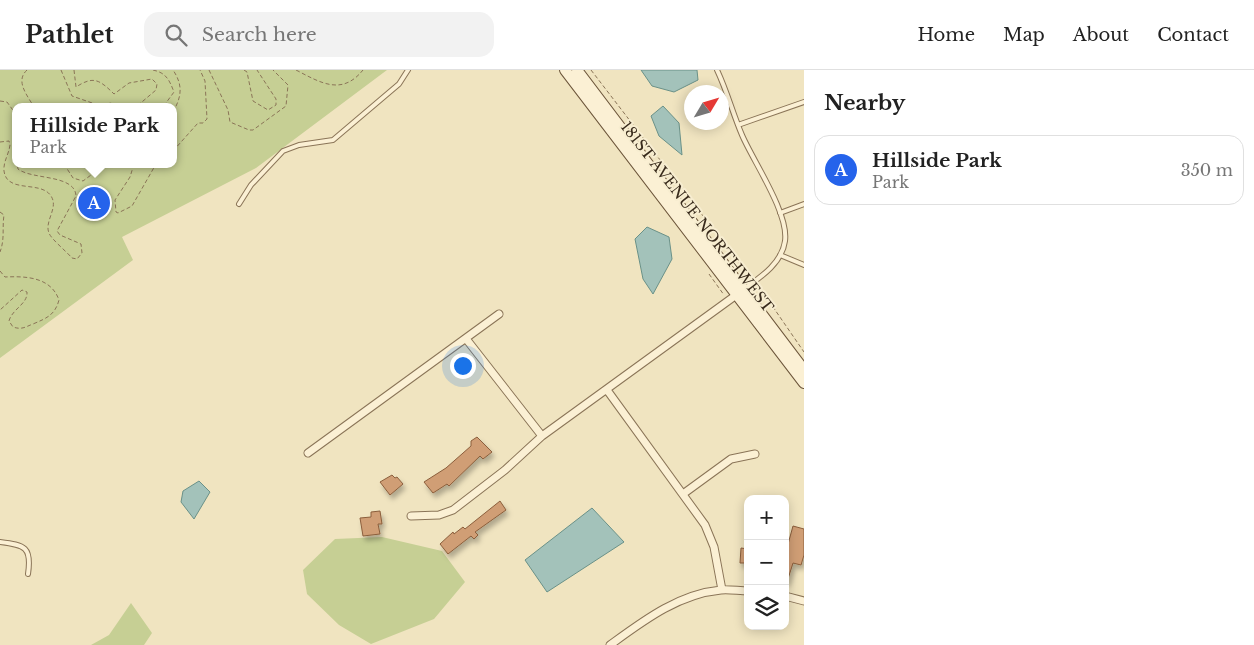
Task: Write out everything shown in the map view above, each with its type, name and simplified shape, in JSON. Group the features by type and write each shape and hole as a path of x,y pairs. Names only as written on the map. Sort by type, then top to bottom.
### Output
{"main road":[{"name":"181ST AVENUE NORTHWEST","path":"565,70 804,370"},
{"name":"181ST AVENUE NORTHWEST","path":"577,70 741,292 804,382"}],"street":[{"path":"411,516 439,515 453,510 505,470 542,436 741,292"},
{"path":"308,453 467,340 499,314"},
{"path":"467,340 542,436"},
{"path":"607,390 683,494 710,536 717,560 722,590"},
{"path":"683,494 731,459 755,454"},
{"path":"610,645 659,611 682,600 722,590 744,591"},
{"path":"789,597 804,601"}],"lane":[{"path":"240,204 251,185 282,151 299,145 333,140 399,84 408,70"},
{"path":"717,70 738,125 780,214 786,239 780,255 760,277 741,292"},
{"path":"738,125 804,102"},
{"path":"780,214 804,204"},
{"path":"780,255 804,265"},
{"path":"0,542 13,543 25,548 28,553 28,574"}],"path":[{"path":"27,70 22,74 21,81 32,103"},
{"path":"61,70 72,96 92,103"},
{"path":"74,70 76,87 83,81 90,79 104,84 114,94 129,83 152,79 157,84 156,90 141,103"},
{"path":"153,70 163,73 169,80 174,92 166,103"},
{"path":"173,70 180,82 181,92 177,103"},
{"path":"177,146 194,126 206,119 205,81 200,70"},
{"path":"209,70 228,110 230,122 248,130 254,130 286,106 288,86 273,70"},
{"path":"244,70 247,72 253,101 268,110 274,109 276,99 257,70"},
{"path":"296,70 322,83 344,86 357,78 363,70"},
{"path":"591,70 751,278"},
{"path":"0,101 7,102 12,109"},
{"path":"0,142 9,141 10,145 4,170 6,176 14,184 42,188 52,198 54,207 48,230 49,235 64,247 72,258 78,259 82,253 81,244 60,235 57,231 76,196 76,191 72,185 24,174 18,168"},
{"path":"67,168 73,178 83,181 98,168"},
{"path":"133,168 130,177 114,200 116,212 118,213 132,206 154,168"},
{"path":"0,212 4,214 2,228 5,238 0,252"},
{"path":"0,271 5,277 32,277 44,282 52,287 59,300 57,308 49,318 24,328 13,327 9,321 11,313 25,301 27,292 22,290 0,310"},
{"path":"755,286 762,291 804,352"}],"green space":[{"path":"0,70 387,70 256,168 122,237 133,260 0,358"},
{"path":"382,537 442,551 465,582 434,619 371,644 339,625 307,594 303,570 335,539"},
{"path":"131,603 152,633 144,645 91,645 109,635"}],"water":[{"path":"641,70 697,70 698,80 684,85 684,87 674,92 652,86"},
{"path":"663,106 679,123 682,155 659,136 651,116"},
{"path":"647,227 669,237 672,259 653,294 643,279 635,239"},
{"path":"199,481 210,492 194,519 181,502 183,491"},
{"path":"592,508 624,542 547,592 525,560"}],"building":[{"path":"477,437 492,452 483,459 480,456 449,486 447,484 433,493 424,482 446,468 471,446 471,441"},
{"path":"392,475 395,478 397,477 403,484 390,495 380,482"},
{"path":"500,501 506,510 475,532 478,535 474,539 471,536 448,554 440,544 453,532 454,534 463,527 465,529"},
{"path":"380,511 382,524 378,524 380,534 363,536 360,518 371,517 371,512"},
{"path":"793,526 804,529 804,555 801,565 793,563 789,576 789,540"},
{"path":"741,548 744,548 744,563 740,563"}],"place":[{"name":"Hillside Park","path":"94,203"}]}
